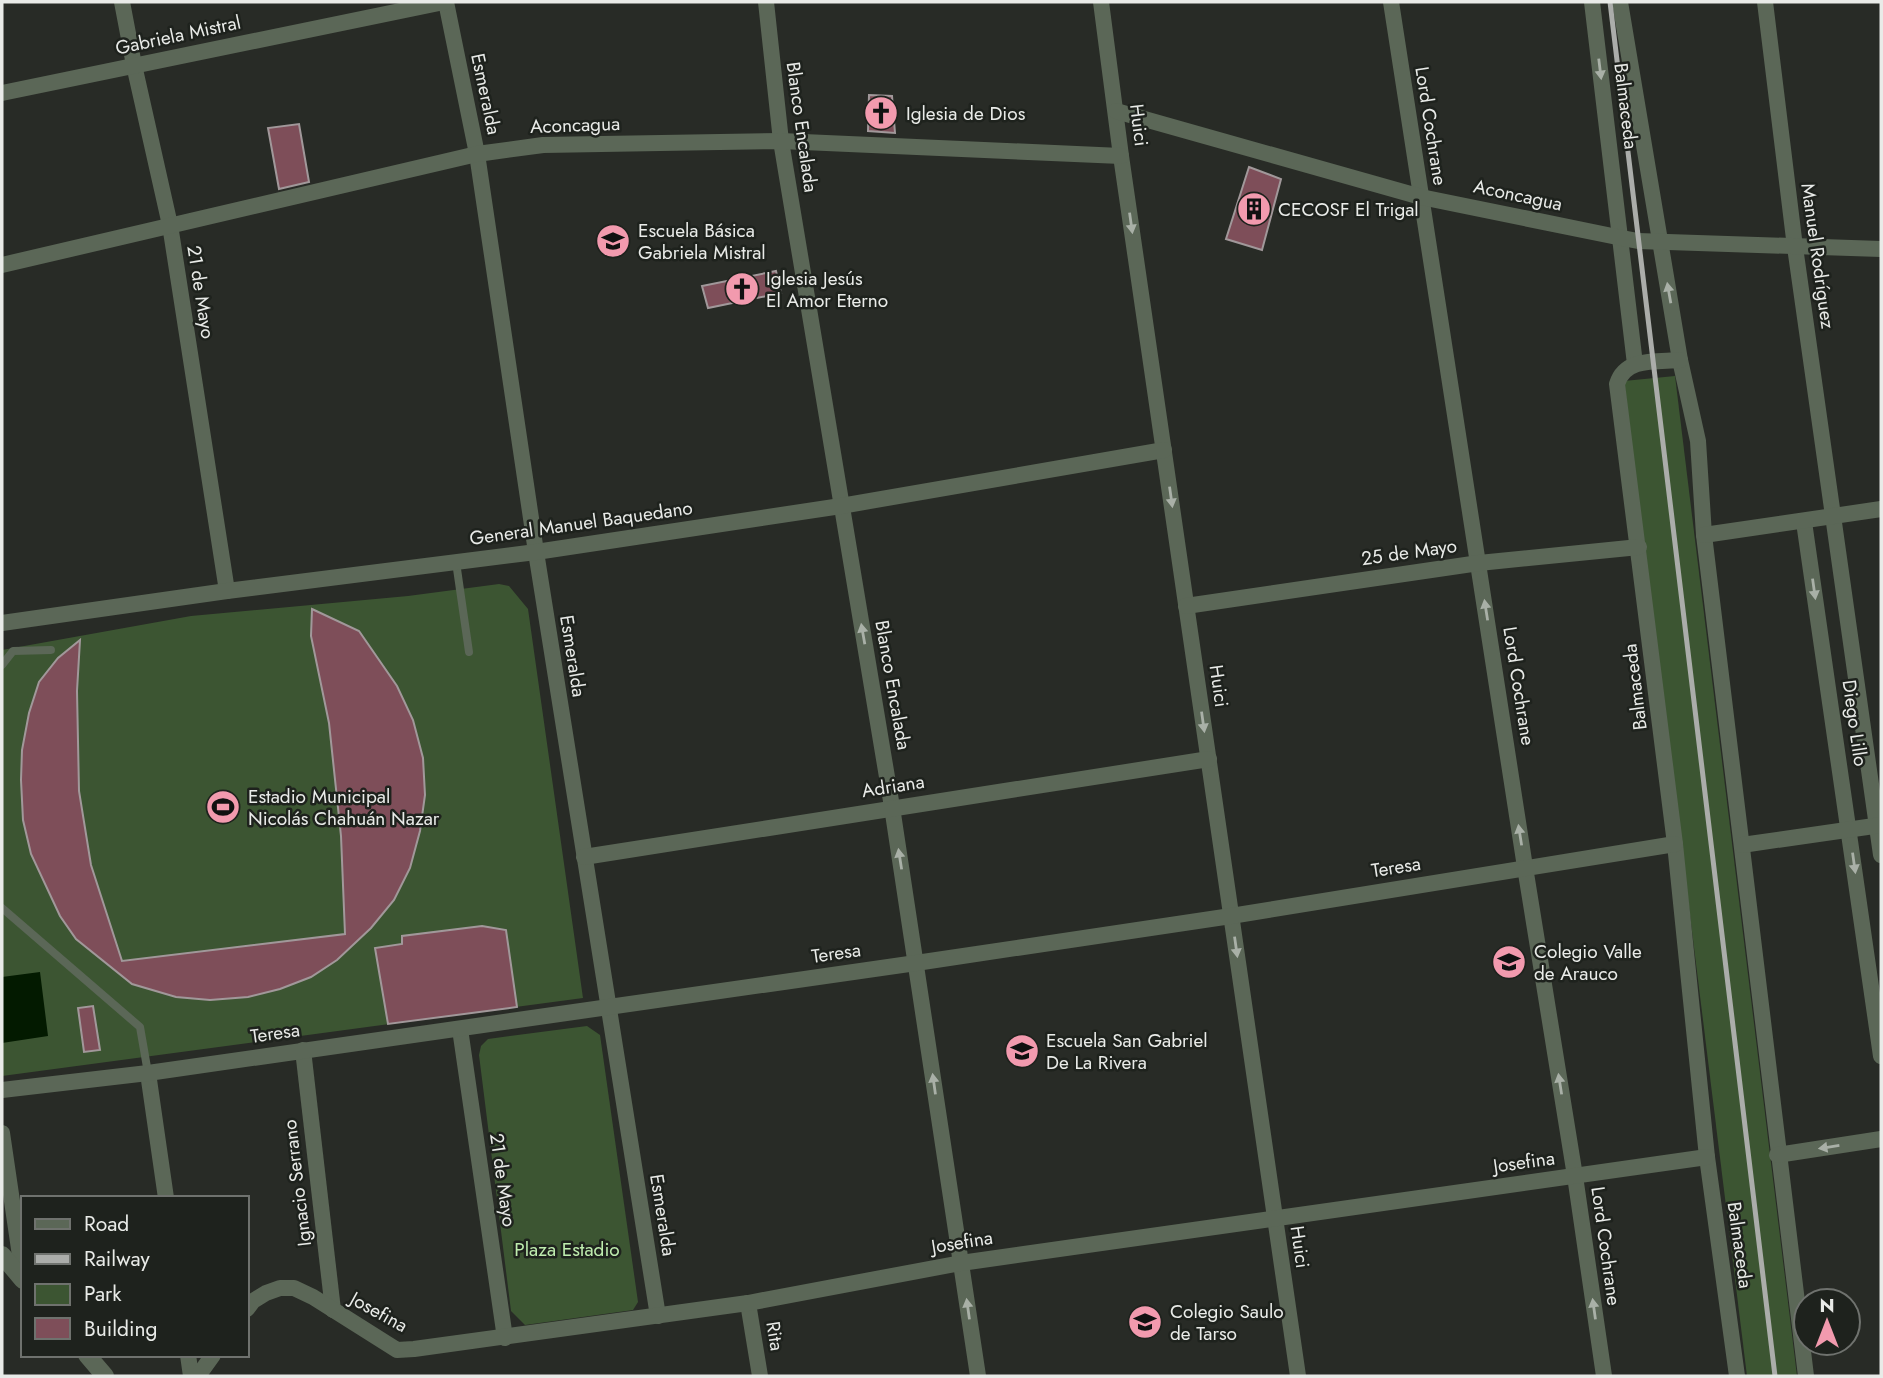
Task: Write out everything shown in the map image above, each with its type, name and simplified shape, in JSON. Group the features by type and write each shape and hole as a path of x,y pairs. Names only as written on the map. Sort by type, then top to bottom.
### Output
{"street":[{"name":"21 de Mayo","path":"122,2 170,225 227,591"},
{"name":"Gabriela Mistral","path":"2,93 445,2"},
{"name":"Esmeralda","path":"445,2 477,154 536,552 658,1316"},
{"name":"Blanco Encalada","path":"766,2 781,141 892,807 978,1376"},
{"name":"Huici","path":"1101,2 1298,1376"},
{"name":"Lord Cochrane","path":"1391,2 1604,1376"},
{"name":"Balmaceda","path":"1592,2 1635,364 1620,374 1617,384 1675,844 1707,1157 1737,1376"},
{"name":"Balmaceda","path":"1620,2 1680,360 1698,441 1704,535 1805,1376"},
{"name":"Manuel Rodríguez","path":"1765,2 1795,247 1834,516"},
{"name":"Aconcagua","path":"1116,111 1421,197 1622,238 1881,249"},
{"name":"Aconcagua","path":"2,265 477,154 543,145 781,141 1121,156"},
{"path":"1635,364 1680,360"},
{"name":"General Manuel Baquedano","path":"2,623 536,552 841,506 1164,450"},
{"path":"1704,535 1881,509"},
{"name":"Diego Lillo","path":"1834,516 1879,825 1881,855"},
{"name":"Diego Lillo","path":"1804,522 1881,1056"},
{"name":"25 de Mayo","path":"1186,606 1479,563 1639,547"},
{"name":"Adriana","path":"584,857 1209,759"},
{"path":"1742,845 1879,825"},
{"name":"Teresa","path":"2,1090 148,1073 916,963 1231,916 1675,844"},
{"name":"21 de Mayo","path":"460,1029 505,1338"},
{"name":"Ignacio Serrano","path":"303,1050 332,1310"},
{"path":"148,1073 166,1196"},
{"path":"2,1133 21,1264"},
{"path":"1777,1155 1881,1139"},
{"name":"Josefina","path":"248,1308 253,1300 280,1288 294,1288 397,1350 505,1338 748,1303 961,1263 1707,1157"},
{"path":"2,1255 21,1276"},
{"name":"Rita","path":"748,1303 760,1376"},
{"path":"188,1357 191,1376"},
{"path":"198,1376 212,1357"}],"lane":[{"path":"456,562 469,652"},
{"path":"2,665 13,651 51,650"},
{"path":"2,908 140,1027 148,1073"}],"green space":[{"path":"1675,376 1792,1335 1792,1357 1795,1357 1797,1376 1747,1376 1624,381"},
{"name":"Estadio Municipal Nicolás Chahuán Nazar","path":"499,584 509,586 528,609 583,998 2,1076 2,650 191,616 408,596"},
{"name":"Plaza Estadio","path":"587,1026 600,1035 638,1302 633,1310 525,1325 511,1311 479,1055 481,1046 488,1039"}],"shaded area":[{"path":"40,972 48,1036 2,1043 2,977"}],"building":[{"name":"Iglesia de Dios","path":"869,95 892,96 895,133 868,131"},
{"path":"299,124 309,182 279,189 268,128"},
{"name":"CECOSF El Trigal","path":"1249,167 1281,179 1262,250 1226,239"},
{"name":"Iglesia Jesús El Amor Eterno","path":"776,271 781,293 708,308 702,286"},
{"path":"312,609 359,631 397,686 413,720 423,758 425,795 420,831 410,868 394,900 371,928 337,960 311,977 248,997 210,1000 176,997 132,984 76,939 60,916 31,854 23,820 22,750 29,713 39,682 58,658 80,640 77,691 79,791 91,865 122,961 345,934 341,836 329,723 311,636"},
{"path":"482,926 506,930 517,1007 388,1024 375,948 402,944 402,936"},
{"path":"93,1006 100,1050 84,1052 78,1008"}],"railway":[{"path":"1610,2 1775,1376"}],"place":[{"name":"Iglesia de Dios","path":"881,113"},
{"name":"CECOSF El Trigal","path":"1254,209"},
{"name":"Escuela Básica Gabriela Mistral","path":"613,241"},
{"name":"Iglesia Jesús El Amor Eterno","path":"742,289"},
{"name":"Estadio Municipal Nicolás Chahuán Nazar","path":"223,807"},
{"name":"Colegio Valle de Arauco","path":"1509,962"},
{"name":"Escuela San Gabriel De La Rivera","path":"1022,1051"},
{"name":"Colegio Saulo de Tarso","path":"1145,1322"}]}
